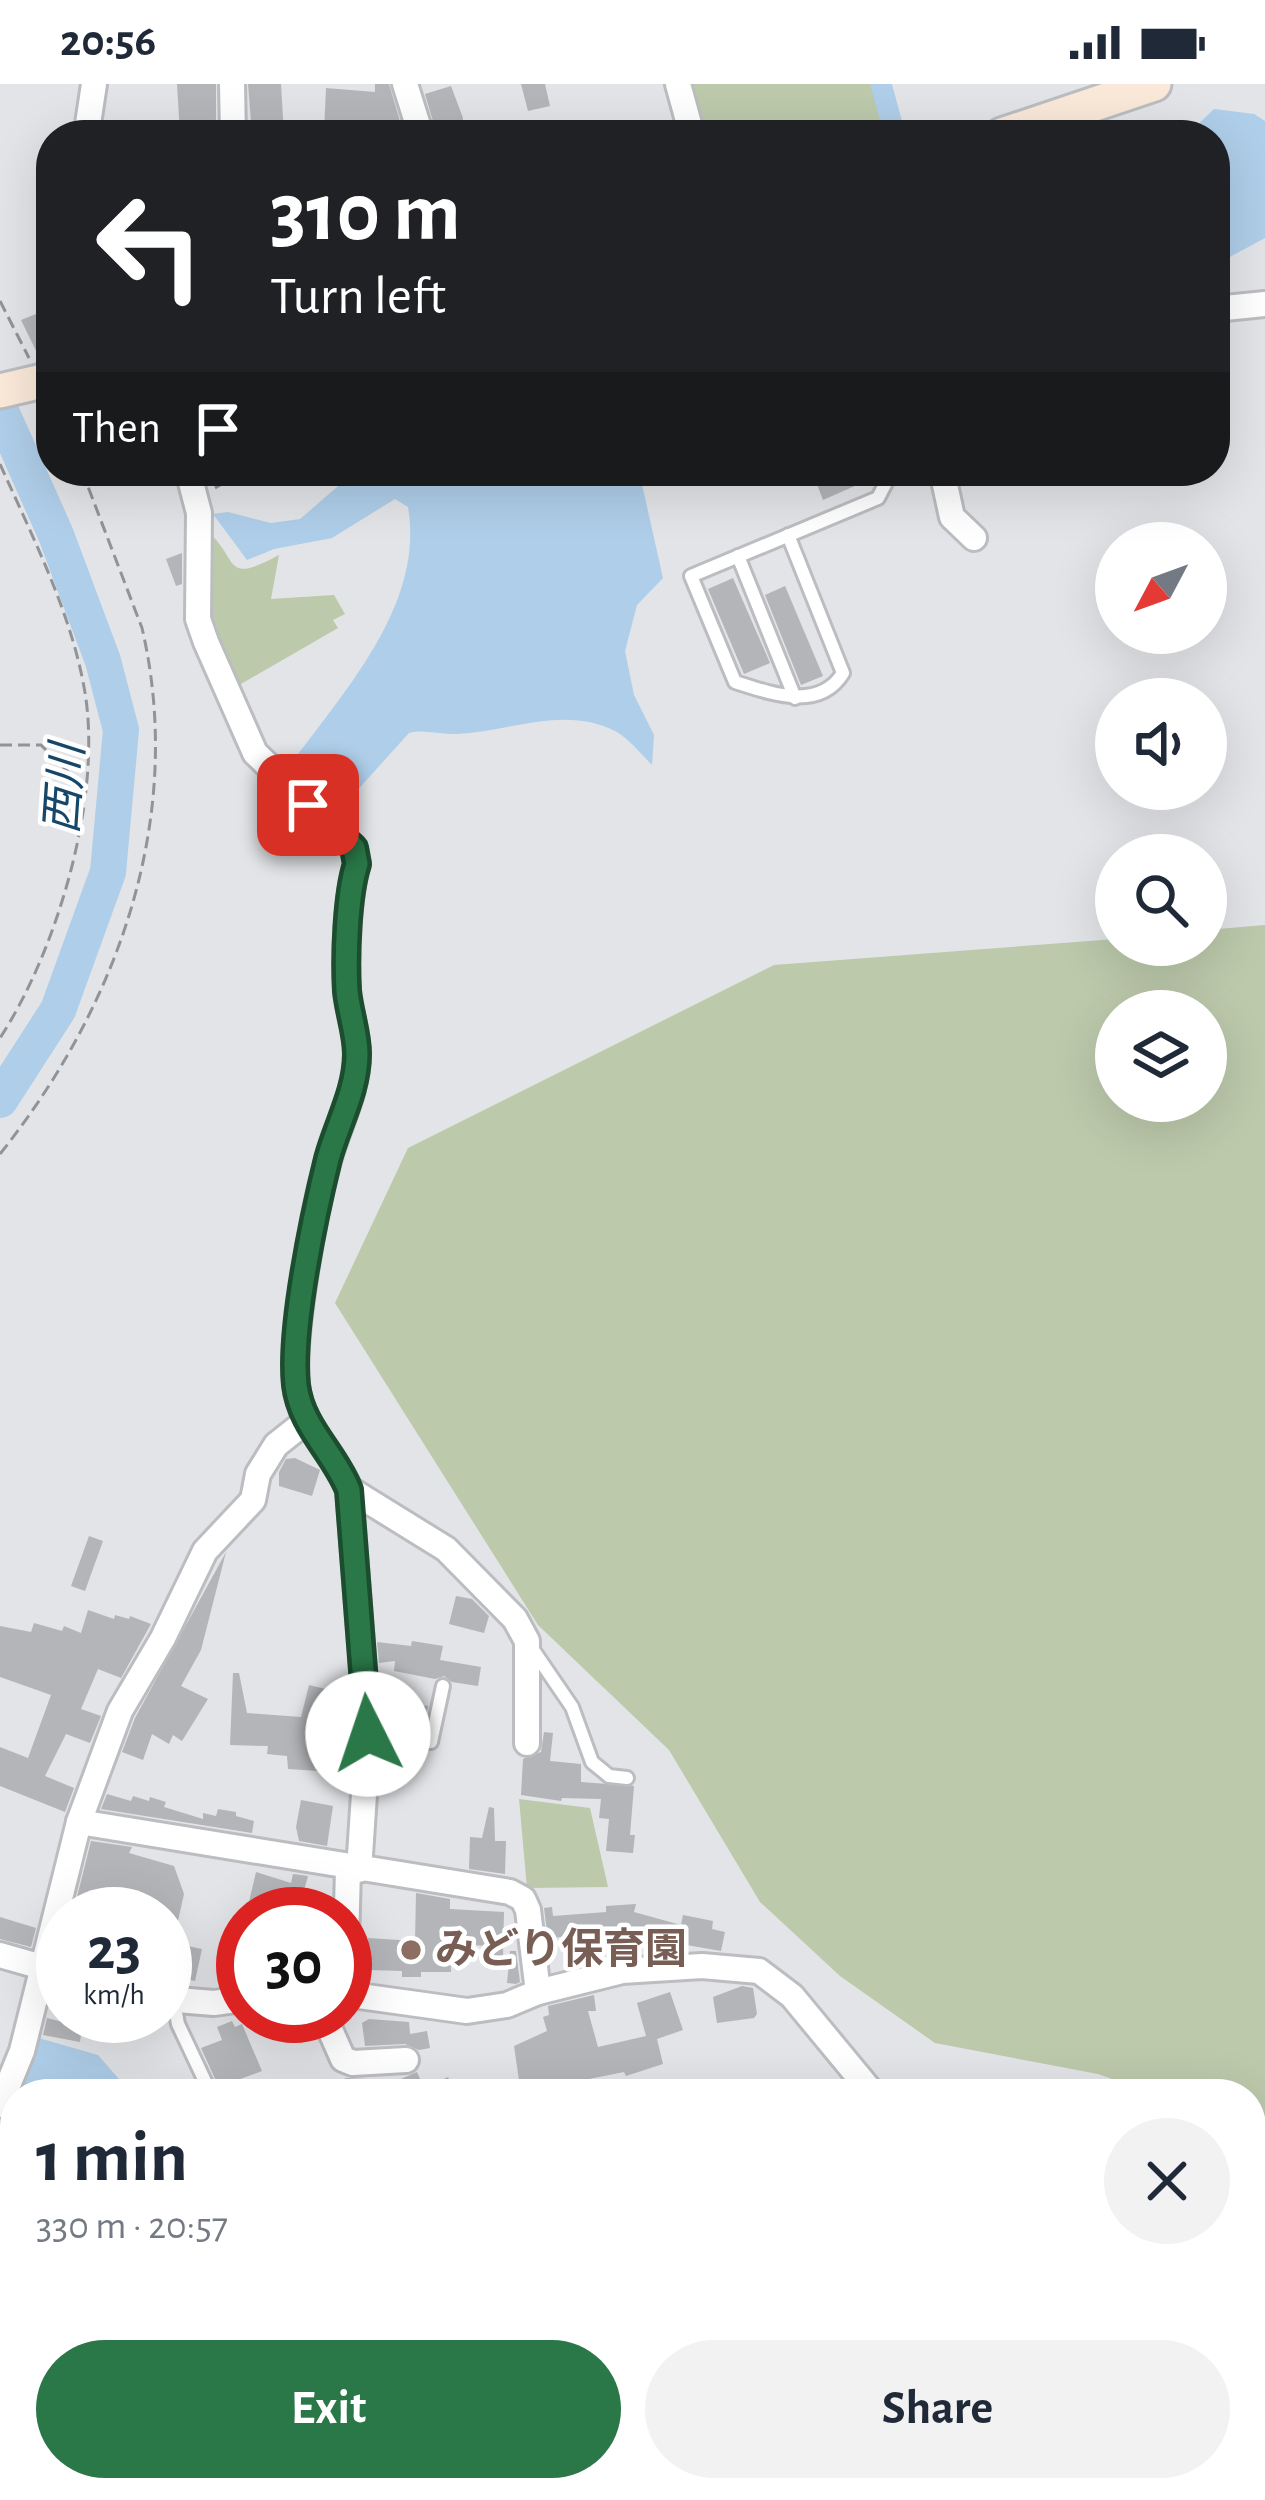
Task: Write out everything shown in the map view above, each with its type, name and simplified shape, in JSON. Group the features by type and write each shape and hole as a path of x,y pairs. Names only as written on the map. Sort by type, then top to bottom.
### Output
{"main road":[{"path":"1047,120 1154,84"},
{"path":"0,391 36,382"}],"street":[{"path":"89,120 94,84"},
{"path":"232,84 233,120"},
{"path":"405,84 416,120"},
{"path":"678,84 688,120"},
{"path":"1230,308 1265,304"},
{"path":"193,486 198,499 198,619 206,642 255,753 354,848 357,864 347,989 357,1055 350,1096 329,1155 297,1344 296,1386 305,1422 340,1468 349,1490 368,1734 353,1887"},
{"path":"945,486 952,517 974,538"},
{"path":"68,1887 79,1822 119,1711 163,1638 205,1552 253,1500 258,1474 276,1445 305,1422"},
{"path":"349,1490 446,1549 488,1588 527,1641 527,1744"},
{"path":"79,1822 510,1892 524,1899 538,1992"},
{"path":"0,1955 36,1965"},
{"path":"372,1998 467,2011 507,2005 538,1992 622,1971 702,1966 760,1971 792,1996 861,2079"},
{"path":"11,2079 36,2014"},
{"path":"337,2043 344,2059 353,2063 406,2060"}],"lane":[{"path":"788,535 843,673 815,696 795,698 735,682 691,575 738,556 788,535 878,498 884,486"},
{"path":"738,556 795,698"},
{"path":"527,1641 572,1707 592,1762 609,1776 627,1778"},
{"path":"368,1734 431,1742 443,1686"},
{"path":"187,2043 205,2079"}],"path":[{"path":"0,301 36,367"},
{"path":"0,464 74,642 85,692 84,787 70,866 46,951 0,1038"},
{"path":"0,1154 61,1070 94,1012 131,911 152,820 155,744 148,654 86,486"},
{"path":"198,499 219,486"},
{"path":"0,746 41,746 84,787"}],"green space":[{"path":"687,84 876,84 886,120 697,120"},
{"path":"207,531 240,568 279,555 271,599 334,595 345,614 333,620 338,628 234,688 211,627"},
{"path":"1265,925 1265,2079 1112,2079 935,2043 840,1976 760,1902 669,1750 538,1625 335,1303 408,1148 774,965 1095,941 1095,966 1227,966 1227,928"},
{"path":"519,1799 590,1808 608,1887 527,1888"}],"water":[{"path":"1214,109 1254,114 1265,121 1265,238 1230,257 1230,120 1203,120"},
{"path":"338,486 642,486 663,578 637,605 625,651 634,695 654,735 652,765 617,732 578,720 456,734 415,732 409,733 334,816 289,767 354,678 392,613 410,544 408,507 395,499 332,538 274,549 247,560 213,514 228,512 271,523 300,519"},
{"path":"35,2037 36,2043 56,2043 98,2055 119,2079 18,2079"}],"building":[{"path":"177,84 216,84 216,120 179,120"},
{"path":"248,84 281,84 283,120 251,120"},
{"path":"375,84 389,84 400,120 325,120 326,88 375,92"},
{"path":"521,84 545,84 550,106 528,111"},
{"path":"451,86 463,120 433,120 425,94"},
{"path":"36,314 36,351 21,320"},
{"path":"818,486 855,486 823,500"},
{"path":"182,553 182,584 176,586 166,559"},
{"path":"733,578 770,663 744,674 708,589"},
{"path":"785,586 823,676 801,685 765,595"},
{"path":"295,1458 320,1470 312,1496 279,1486 286,1459"},
{"path":"89,1536 103,1541 85,1591 71,1586"},
{"path":"226,1552 201,1650 181,1686 208,1699 182,1741 173,1735 169,1744 152,1734 143,1760 122,1752 135,1718"},
{"path":"456,1596 472,1599 489,1616 484,1633 449,1624"},
{"path":"88,1610 151,1624 121,1678 98,1669 81,1709 101,1716 90,1743 66,1734 45,1776 74,1788 65,1812 0,1786 0,1747 28,1758 51,1695 0,1677 0,1626 31,1632 34,1623 81,1633"},
{"path":"412,1641 443,1646 440,1660 481,1667 478,1686 444,1676 435,1679 394,1671 395,1661 379,1663 377,1642 411,1646"},
{"path":"233,1673 239,1673 247,1713 301,1717 309,1685 342,1693 334,1728 351,1730 349,1773 288,1769 287,1756 267,1754 268,1746 230,1745"},
{"path":"399,1702 428,1706 423,1728 396,1724"},
{"path":"544,1732 553,1733 550,1761 581,1764 581,1782 634,1786 633,1853 606,1851 609,1819 599,1818 601,1799 561,1801 521,1795 523,1759 541,1752"},
{"path":"107,1794 131,1801 133,1796 149,1801 150,1797 166,1802 164,1807 203,1819 203,1813 216,1816 218,1809 236,1812 254,1821 252,1833 101,1809"},
{"path":"301,1800 333,1806 327,1846 299,1841 296,1827"},
{"path":"489,1807 494,1808 495,1841 506,1841 505,1874 469,1869 470,1837 482,1838"},
{"path":"91,1841 132,1847 129,1853 174,1866 182,1887 80,1887"},
{"path":"256,1872 291,1883 293,1874 308,1876 305,1887 252,1887"},
{"path":"416,1893 450,1899 450,1909 504,1912 503,1957 486,1957 485,1946 450,1943 451,1972 402,1977 402,1971 372,1970 372,1938 415,1941"},
{"path":"636,1904 634,1912 681,1925 683,1915 713,1921 712,1929 725,1932 721,1951 658,1940 655,1949 617,1941 580,1949 574,1948 572,1935 548,1939 544,1908 552,1907 553,1916 606,1912 606,1906"},
{"path":"0,1917 36,1928 31,1947 0,1939"},
{"path":"192,1947 202,1949 192,1980"},
{"path":"510,1951 516,1951 520,1982 516,1984 507,1983"},
{"path":"742,1986 753,1988 757,2014 717,2023 713,1997"},
{"path":"670,1992 683,2030 657,2039 663,2064 626,2076 624,2072 589,2079 519,2079 514,2046 547,2031 543,2017 549,2015 548,2006 594,1995 596,2011 588,2011 598,2047 646,2036 637,2003"},
{"path":"372,2019 409,2022 410,2034 427,2031 430,2048 419,2050 405,2044 365,2046 372,2043"},
{"path":"216,2042 250,2043 262,2071 240,2079 215,2079 201,2048"}],"waterway":[{"path":"881,84 891,120"},
{"name":"西川","path":"0,409 56,535 103,661 121,730 108,872 58,1010 0,1100"}],"place":[{"name":"みどり保育園","path":"411,1950"}],"route":[{"path":"308,805 354,848 357,864 347,989 357,1055 314,1231 297,1344 296,1386 305,1422 340,1468 349,1490 368,1734"}]}
